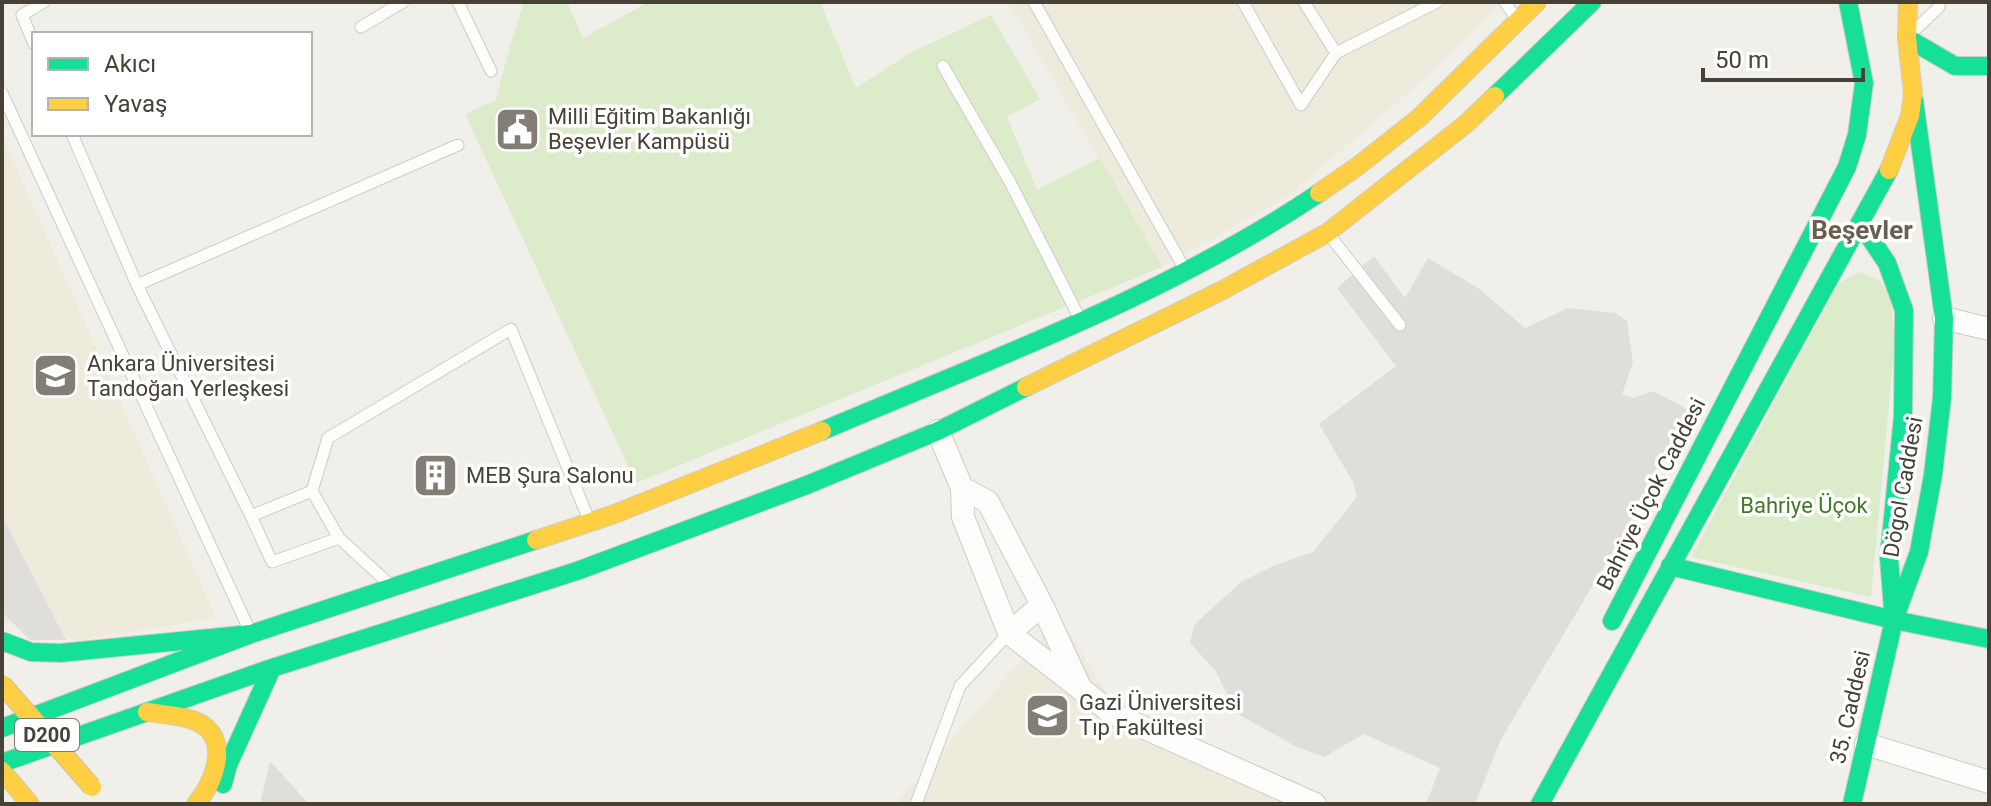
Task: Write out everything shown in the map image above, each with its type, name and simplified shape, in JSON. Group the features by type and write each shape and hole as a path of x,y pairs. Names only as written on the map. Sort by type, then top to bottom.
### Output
{"main road":[{"path":"2,728 251,634 590,523 798,441 1082,322 1186,271 1284,216 1358,166 1420,117 1537,2"},
{"path":"2,763 272,668 577,571 807,485 938,431 1219,292 1327,233 1467,123 1592,2"},
{"path":"1540,804 1670,566 1843,214 1847,167 1862,106 1864,83 1848,2"},
{"name":"Dögol Caddesi","path":"1894,620 1919,552 1933,475 1942,398 1944,318 1913,94 1907,38 1908,2"},
{"path":"1907,38 1955,66 1989,66"},
{"name":"Dögol Caddesi","path":"1894,620 1889,558 1903,416 1904,310 1887,263 1843,214 1894,158 1910,116 1913,94"},
{"name":"Bahriye Üçok Caddesi","path":"1604,637 1843,214"},
{"path":"1670,566 1894,620 1989,639"},
{"name":"35. Caddesi","path":"1852,804 1894,620"},
{"path":"2,641 31,652 60,653 251,634"},
{"path":"217,804 228,765 272,668"},
{"name":"D200","path":"2,684 106,804"},
{"path":"147,712 198,722 208,728 214,737 216,763 205,796 196,804"},
{"name":"D200","path":"2,771 30,804"}],"street":[{"path":"1944,318 1989,329"},
{"path":"938,431 962,488 963,517 1009,633 1113,714 1315,804"},
{"path":"962,488 988,502 1042,605 1081,689"},
{"path":"1009,633 1042,605"},
{"path":"1866,744 1989,782"}],"lane":[{"path":"32,39 22,15 44,2"},
{"path":"361,27 403,2"},
{"path":"458,2 491,71"},
{"path":"1034,2 1186,271"},
{"path":"1243,2 1301,105 1336,53 1437,2"},
{"path":"1304,2 1336,53"},
{"path":"1505,2 1517,20"},
{"path":"1907,38 1939,7 1939,2"},
{"path":"943,66 1010,182 1082,322"},
{"path":"2,93 251,634"},
{"path":"73,136 137,285 272,562 339,538"},
{"path":"137,285 458,145"},
{"path":"1327,233 1400,325"},
{"path":"394,587 381,579 339,538 312,491 328,438 511,329 590,523"},
{"path":"251,516 312,491"},
{"path":"916,804 960,686 1009,633"}],"shaded area":[{"path":"1008,2 1502,2 1389,110 1285,198 1162,267"},
{"name":"Ankara Üniversitesi Tandoğan Yerleşkesi","path":"2,135 216,618 80,640 2,622"},
{"path":"1374,256 1405,298 1428,258 1478,288 1525,328 1568,308 1615,313 1627,321 1633,363 1622,394 1633,398 1653,391 1691,411 1621,538 1501,739 1475,804 1426,804 1440,768 1364,734 1324,757 1295,746 1229,709 1228,696 1215,670 1190,643 1194,625 1241,582 1273,566 1313,552 1357,497 1353,482 1319,424 1396,366 1337,288"},
{"path":"2,516 66,640 30,640 2,612"},
{"name":"Gazi Üniversitesi Tıp Fakültesi","path":"1061,618 1102,687 1144,742 1287,804 896,804"},
{"path":"270,761 309,804 260,804"}],"green space":[{"path":"524,2 567,2 583,38 649,2 820,2 856,88 910,53 991,15 1040,99 1007,117 1037,190 1100,158 1162,267 636,483 465,114 496,100"},
{"name":"Bahriye Üçok","path":"1859,272 1880,281 1890,296 1895,340 1871,597 1691,557 1838,284"}],"traffic: fast":[{"path":"1495,96 1592,2"},
{"path":"1612,621 1847,167 1857,135 1864,83 1848,2"},
{"path":"1907,38 1955,66 1989,66"},
{"path":"1852,804 1894,620 1919,552 1933,475 1942,398 1944,318 1914,100"},
{"path":"1540,804 1889,170"},
{"path":"822,431 1139,295 1201,264 1319,193"},
{"path":"1860,223 1887,263 1904,310 1903,416 1889,558 1893,609"},
{"path":"2,763 272,668 577,571 807,485 938,431 1026,387"},
{"path":"2,728 251,634 536,540"},
{"path":"1670,566 1894,620 1989,639"},
{"path":"2,641 31,652 60,653 251,634"},
{"path":"223,784 228,765 272,668"}],"traffic: slow":[{"path":"1319,193 1420,117 1537,2"},
{"path":"1889,170 1910,116 1913,94 1907,38 1908,2"},
{"path":"1026,387 1219,292 1327,233 1467,123 1495,96"},
{"path":"536,540 612,515 822,431"},
{"path":"2,684 92,787"},
{"path":"147,712 190,719 203,725 216,742 213,775 196,804"},
{"path":"2,771 30,804"}],"place":[{"name":"Milli Eğitim Bakanlığı Beşevler Kampüsü","path":"517,129"},
{"name":"Ankara Üniversitesi Tandoğan Yerleşkesi","path":"56,376"},
{"name":"MEB Şura Salonu","path":"435,475"},
{"name":"Gazi Üniversitesi Tıp Fakültesi","path":"1048,715"}],"district":[{"name":"Beşevler","path":"1862,230"}]}
